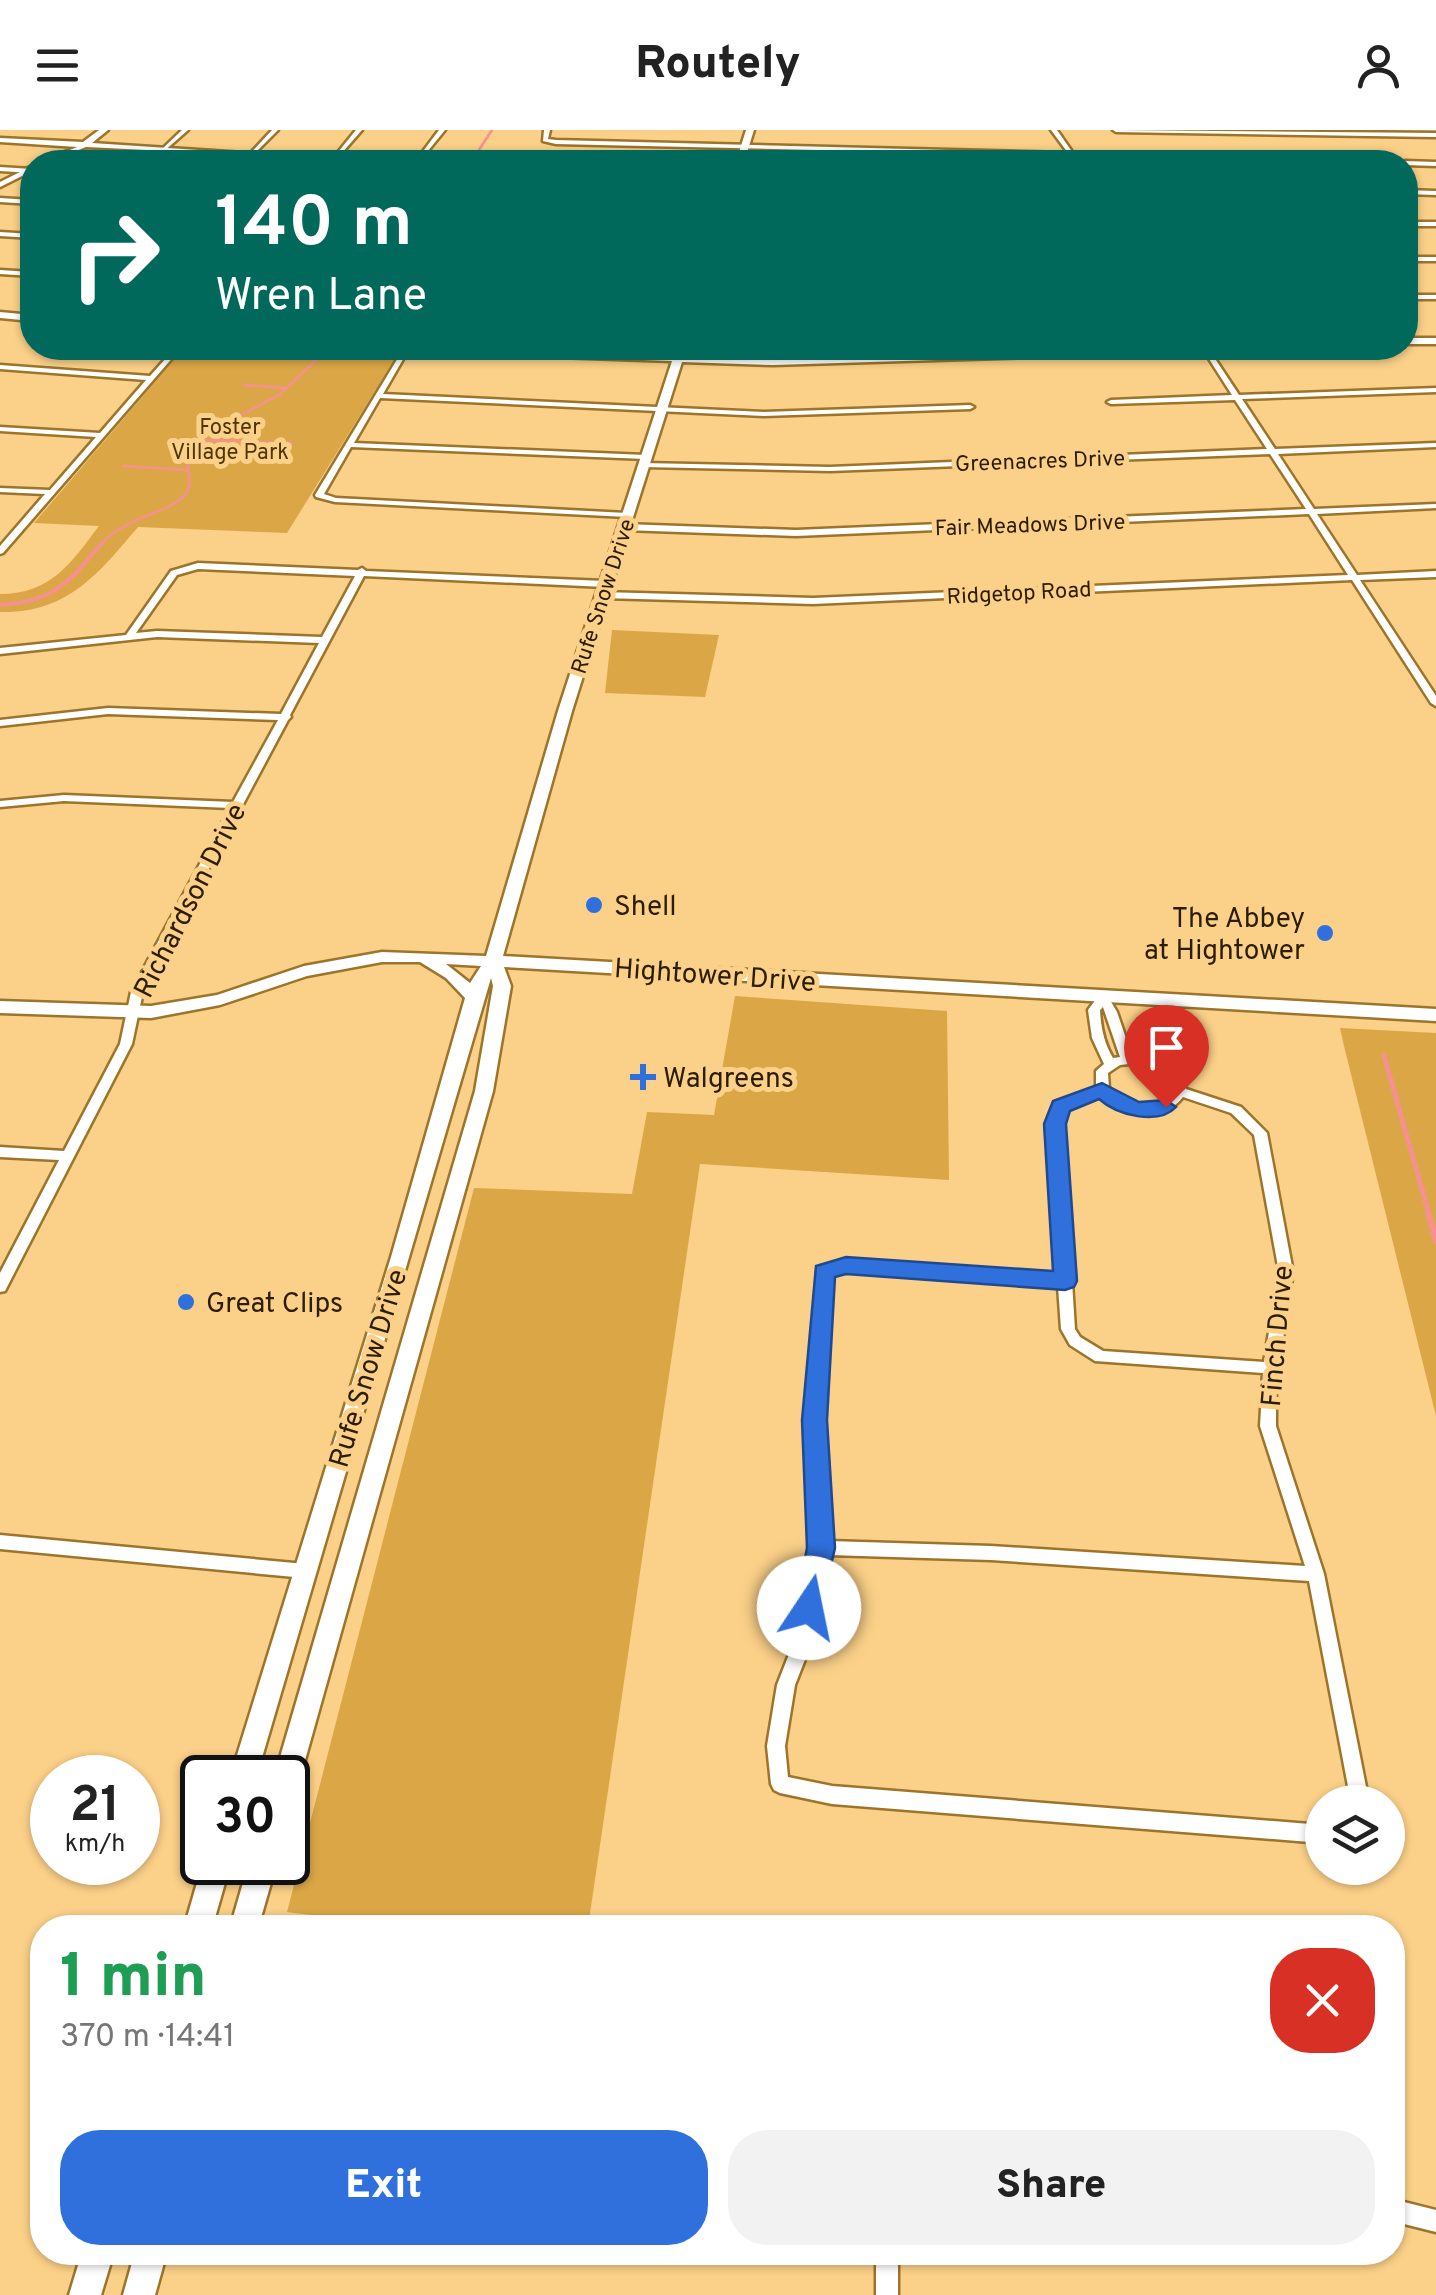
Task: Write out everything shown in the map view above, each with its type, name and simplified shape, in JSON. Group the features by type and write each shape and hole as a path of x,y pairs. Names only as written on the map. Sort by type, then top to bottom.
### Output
{"main road":[{"path":"73,150 104,130"},
{"path":"744,150 750,130"},
{"path":"0,140 149,150"},
{"name":"Rufe Snow Drive","path":"250,1755 401,1257 481,975 492,960 677,360"},
{"path":"776,360 865,360"},
{"path":"421,957 452,974 474,998"},
{"name":"Hightower Drive","path":"0,1007 133,1013 220,1000 304,970 421,957 1436,1015"},
{"name":"Rufe Snow Drive","path":"294,1755 484,1091 502,986 492,960"},
{"path":"202,1915 210,1885"},
{"path":"248,1915 256,1885"},
{"path":"85,2295 94,2265"},
{"path":"139,2295 147,2265"}],"street":[{"path":"163,150 185,130"},
{"path":"254,150 274,130"},
{"path":"342,150 359,130"},
{"path":"426,150 442,130"},
{"path":"547,130 545,140 550,142 890,150"},
{"path":"1116,130 1436,135"},
{"path":"2,550 167,360"},
{"path":"347,445 399,360"},
{"path":"1214,360 1436,703"},
{"path":"0,367 150,378"},
{"path":"1112,402 1436,390"},
{"path":"378,396 764,414 970,406"},
{"path":"0,430 101,435"},
{"name":"Greenacres Drive","path":"347,445 812,469 1436,445"},
{"name":"Fair Meadows Drive","path":"347,445 319,491 323,498 796,533 1436,506"},
{"path":"0,490 51,492"},
{"name":"Ridgetop Road","path":"129,636 180,570 217,566 362,571 814,601 1436,574"},
{"name":"Richardson Drive","path":"0,1287 126,1044 137,992 362,571"},
{"path":"0,651 180,633 327,640"},
{"path":"0,724 128,710 286,717"},
{"path":"0,804 64,798 238,805"},
{"path":"1110,1064 1097,1044 1094,1019 1094,1010 1103,998 1114,1011 1118,1041 1128,1059"},
{"path":"1128,1059 1164,1067 1179,1083 1180,1092 1166,1107 1138,1110 1110,1099 1102,1090 1102,1072 1110,1064 1128,1059"},
{"path":"1102,1090 1061,1106 1055,1124 1068,1330 1075,1341 1100,1357 1272,1368"},
{"name":"Finch Drive","path":"1180,1092 1236,1110 1260,1133 1286,1272 1268,1426 1316,1574 1357,1785"},
{"path":"0,1152 67,1156"},
{"path":"1065,1281 833,1267 824,1272 816,1366 821,1548 804,1639 786,1686 776,1746 780,1784 832,1795 1305,1833"},
{"path":"0,1542 305,1571"},
{"path":"821,1548 992,1553 1316,1574"},
{"path":"1405,2213 1436,2221"},
{"path":"887,2295 888,2265"}],"green space":[{"name":"Foster Village Park","path":"174,360 394,360 287,533 138,527 95,575 63,598 24,611 0,612 0,594 33,589 58,574 99,526 34,523"},
{"path":"612,630 719,635 705,697 605,693"},
{"path":"735,996 947,1011 949,1180 700,1164 590,1915 287,1912 294,1885 310,1885 310,1823 474,1188 632,1194 647,1112 714,1115"},
{"path":"1340,1028 1436,1033 1436,1416 1344,1046"}],"waterway":[{"path":"479,150 492,130"},
{"path":"200,440 279,395 316,360"},
{"path":"243,385 285,388"},
{"path":"101,544 122,527 184,496 190,482 186,457 200,440"},
{"path":"200,440 292,443"},
{"path":"123,466 187,470"},
{"path":"0,605 35,599 59,588 101,544"},
{"path":"1384,1056 1429,1214"},
{"path":"1428,1212 1436,1241"}],"place":[{"name":"Shell","path":"594,905"},
{"name":"The Abbey at Hightower","path":"1325,933"},
{"name":"Walgreens","path":"643,1077"},
{"name":"Great Clips","path":"186,1302"}],"route":[{"path":"809,1608 821,1548 815,1420 824,1272 846,1266 1065,1281 1055,1124 1061,1106 1102,1090 1110,1099 1138,1110 1166,1107"}]}
